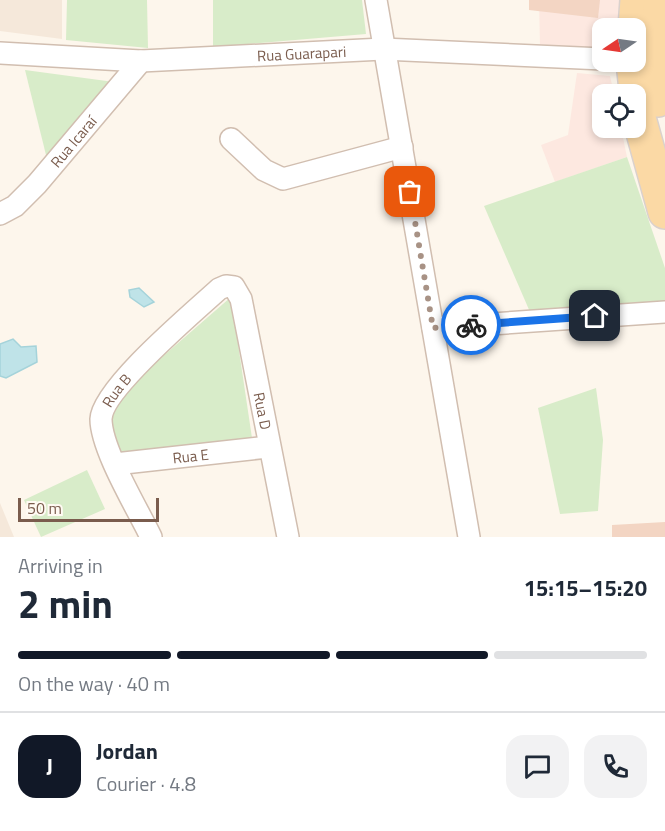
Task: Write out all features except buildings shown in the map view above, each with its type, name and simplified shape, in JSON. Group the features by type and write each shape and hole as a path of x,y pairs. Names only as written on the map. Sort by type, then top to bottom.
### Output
{"main road":[{"path":"636,18 637,0"},
{"path":"661,0 639,118 665,213"},
{"path":"651,58 665,134"}],"street":[{"path":"376,0 433,328 463,536"},
{"name":"Rua Guarapari","path":"0,53 141,62 383,49 592,58"},
{"name":"Rua Icaraí","path":"0,214 15,206 37,184 141,62"},
{"path":"231,139 264,170 283,179 402,147"},
{"name":"Rua D","path":"234,287 241,299 268,447 288,537"},
{"name":"Rua B","path":"150,537 115,464 102,428 101,417 105,403 115,388 219,289 234,287"},
{"path":"433,328 665,312"},
{"name":"Rua E","path":"115,464 268,447"}],"shaded area":[{"path":"0,0 62,0 62,39 0,31"},
{"path":"539,0 620,0 619,18 592,18 592,51 540,46"},
{"path":"577,73 610,76 612,84 592,84 592,138 623,138 627,157 555,182 541,145 568,135"},
{"path":"0,503 14,537 0,537"}],"green space":[{"path":"67,0 147,0 148,48 66,40"},
{"path":"213,0 362,0 366,34 213,47"},
{"path":"25,70 114,82 47,159"},
{"path":"627,157 665,268 665,304 530,312 484,206"},
{"path":"231,297 252,438 115,458 100,411"},
{"path":"596,388 603,440 598,511 560,514 538,408"},
{"path":"87,470 105,509 41,537 24,500"}],"water":[{"path":"139,288 154,302 144,307 130,297 129,290"},
{"path":"13,339 21,347 36,346 37,362 6,378 0,376 0,344"}],"way so far":[{"path":"410,192 433,328 471,325"}],"route":[{"path":"471,325 595,316"}]}
